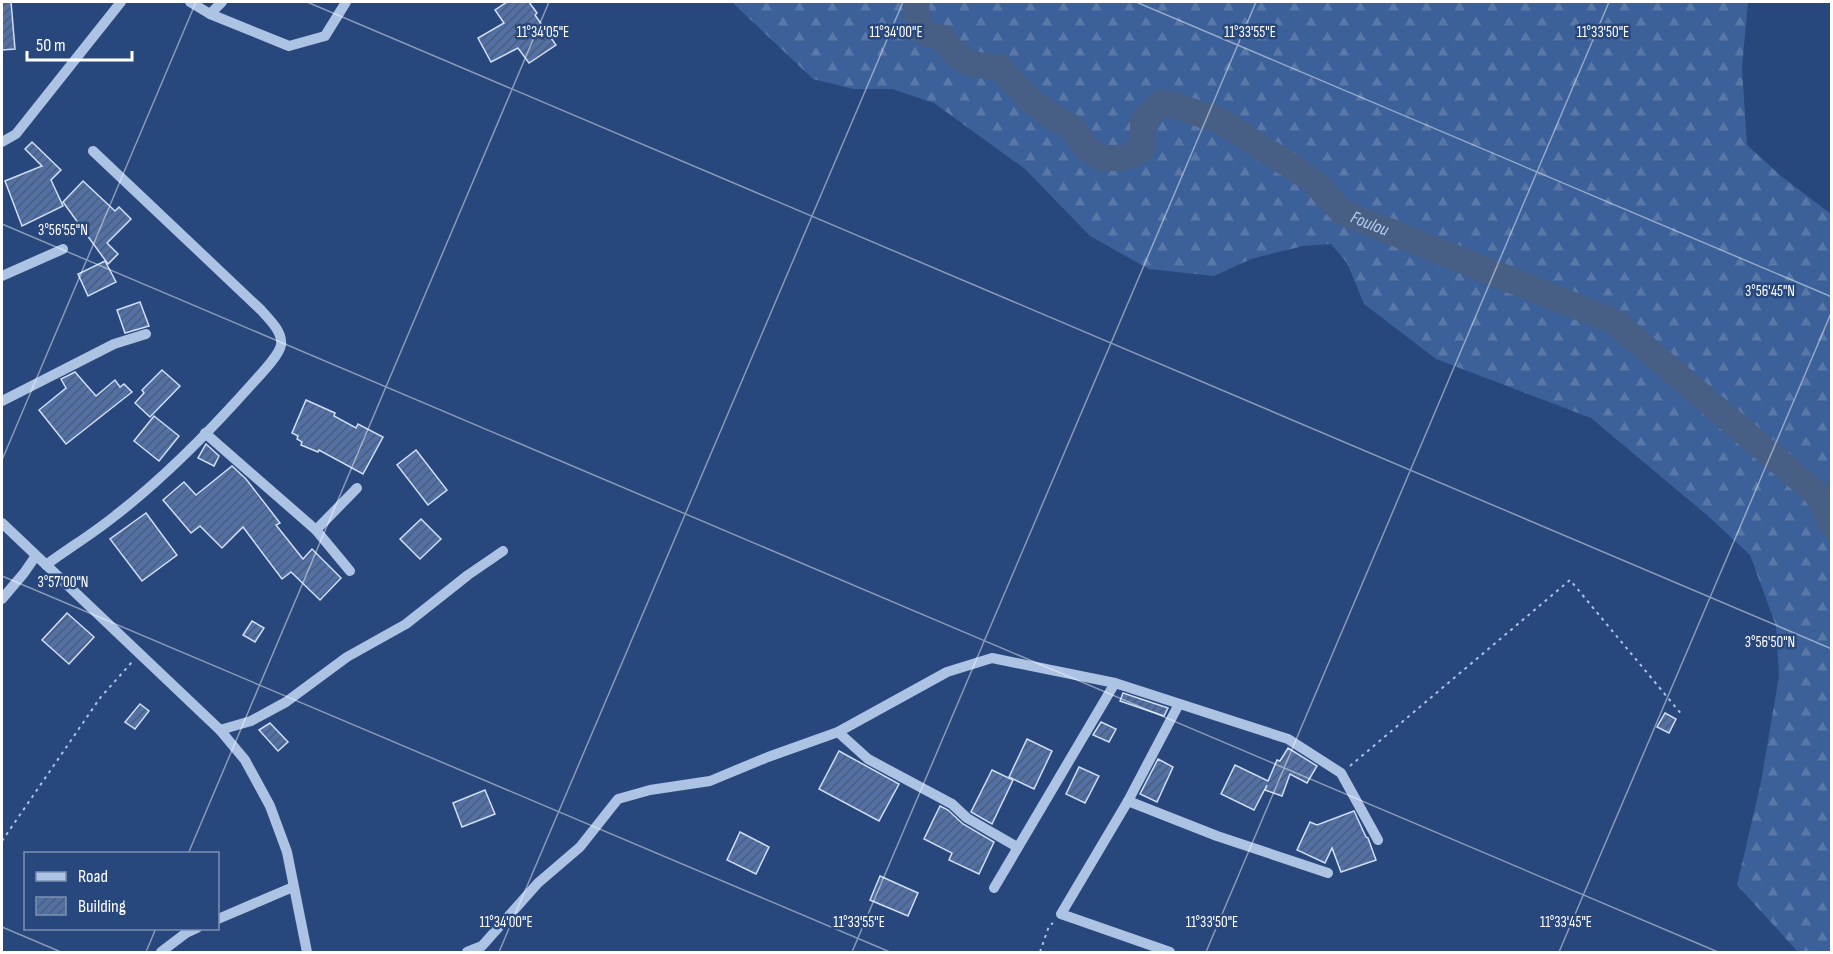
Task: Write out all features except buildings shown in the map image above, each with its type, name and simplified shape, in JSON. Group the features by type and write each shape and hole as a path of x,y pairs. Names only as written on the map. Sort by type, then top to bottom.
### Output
{"street":[{"path":"2,142 16,134 121,2"},
{"path":"190,2 210,14 289,46 325,36 346,2"},
{"path":"210,14 222,2"},
{"path":"46,565 117,514 205,433 232,406 279,351 281,344 274,325 261,310 93,151"},
{"path":"2,276 63,249"},
{"path":"2,401 114,344 146,334"},
{"path":"205,433 316,530 350,571"},
{"path":"316,530 357,488"},
{"path":"2,523 35,557 220,730 245,760 270,806 287,852 307,952"},
{"path":"220,730 251,721 286,702 347,657 406,624 504,550"},
{"path":"2,599 35,557"},
{"path":"467,952 483,949 538,883 580,847 618,798 650,790 710,781 837,732 947,672 992,658 1115,683 1288,739 1341,773 1378,840"},
{"path":"994,888 1115,683"},
{"path":"1170,952 1061,915 1128,801 1179,704"},
{"path":"837,732 868,759 952,804 967,818 1017,847"},
{"path":"1128,801 1217,836 1328,873"},
{"path":"219,919 293,887"},
{"path":"161,952 193,930"}],"path":[{"path":"1341,773 1570,580 1683,716"},
{"path":"2,841 100,698 139,653"},
{"path":"1040,952 1049,926 1061,915"}],"green space":[{"path":"733,2 1748,2 1742,68 1747,145 1781,176 1831,214 1831,952 1798,952 1737,885 1761,782 1779,676 1776,626 1750,555 1708,516 1591,418 1436,359 1364,304 1347,263 1331,244 1303,246 1251,259 1214,276 1149,269 1090,236 1025,169 934,103 892,89 853,89 813,79"}],"waterway":[{"name":"Foulou","path":"915,2 919,26 924,33 944,38 954,52 966,61 981,66 998,66 1031,101 1051,116 1074,128 1084,146 1102,158 1124,158 1143,149 1143,121 1163,102 1219,120 1313,180 1342,212 1615,322 1817,494 1832,525"}]}
